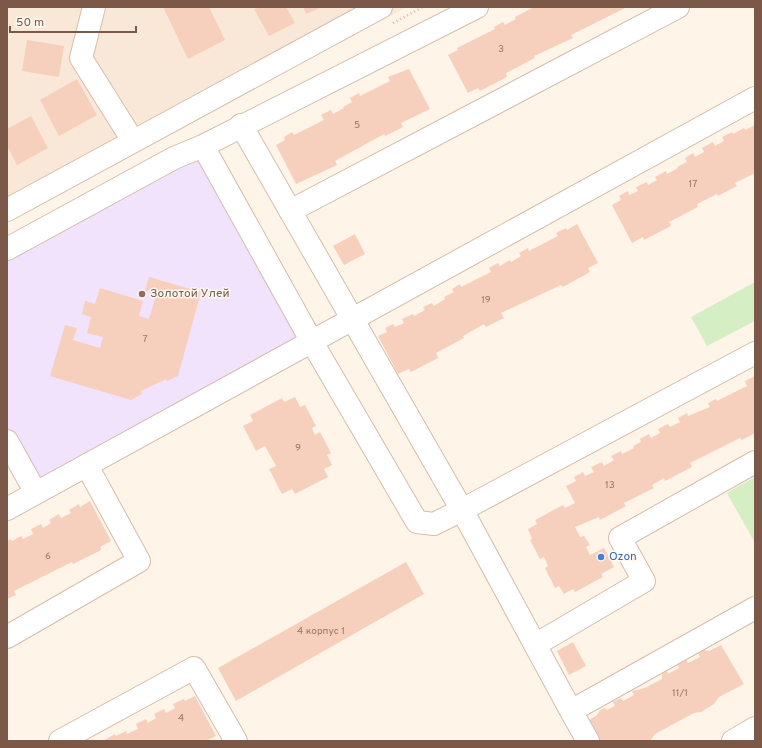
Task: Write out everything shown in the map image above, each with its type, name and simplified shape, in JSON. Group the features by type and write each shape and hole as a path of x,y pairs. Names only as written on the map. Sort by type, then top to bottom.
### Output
{"street":[{"path":"94,7 81,58 133,141"},
{"path":"7,210 381,7"},
{"path":"7,250 174,158 202,146 477,7"},
{"path":"290,211 678,7"},
{"path":"7,509 755,98"},
{"path":"241,125 462,510 588,741"},
{"path":"158,128 174,158"},
{"path":"202,146 312,342 417,522 434,524 755,353"},
{"path":"7,441 36,493"},
{"path":"535,645 644,581 620,538 755,462"},
{"path":"7,637 139,560 87,466"},
{"path":"571,711 755,608"},
{"path":"60,741 194,668 236,741"},
{"path":"733,741 755,728"}],"shaded area":[{"path":"7,7 407,7 7,221"},
{"name":"Золотой Улей","path":"193,160 204,164 296,330 295,339 44,477 35,477 7,428 7,258"}],"green space":[{"path":"755,282 755,321 707,346 691,317"},
{"path":"755,477 755,543 727,493"}],"building":[{"path":"163,7 209,7 225,40 188,59"},
{"path":"258,7 286,7 295,23 269,36 254,9"},
{"path":"303,7 322,7 306,14"},
{"path":"534,7 627,7 571,35 573,38 534,56 535,58 506,73 507,77 480,91 478,88 468,93 448,55 458,50 457,48 495,29 494,27 503,22 505,25 516,19 515,17"},
{"path":"27,40 64,46 59,77 22,71"},
{"path":"409,69 430,109 401,123 403,127 385,136 384,134 335,161 337,165 296,184 276,145 285,140 284,137 292,132 294,135 324,120 321,115 331,110 333,114 344,108 343,107 352,102 350,98 359,93 360,96 390,81 388,77"},
{"path":"77,79 97,115 59,136 40,100"},
{"path":"31,116 48,148 17,165 7,146 7,129"},
{"path":"755,125 755,173 735,183 737,186 718,196 717,194 697,204 698,207 669,222 671,226 644,240 643,237 632,243 612,205 621,200 619,196 628,191 629,195 638,191 636,187 647,182 648,185 657,180 655,177 666,171 667,174 678,168 677,167 687,162 685,158 693,153 695,157 704,152 702,148 713,142 715,146 724,141 722,137 732,132 733,134 744,128 745,130"},
{"path":"577,224 598,263 588,268 590,272 563,287 561,285 501,313 504,318 486,327 484,324 463,336 464,338 436,353 438,358 411,372 409,369 398,374 378,336 387,332 385,328 393,324 395,327 404,323 402,319 413,314 414,316 425,310 423,307 432,303 434,306 445,299 444,297 454,292 452,289 460,284 461,287 491,272 489,268 498,263 500,266 510,260 511,262 521,256 519,253 528,248 529,251 558,236 556,233 566,228 567,230"},
{"path":"355,234 365,254 344,265 333,246"},
{"path":"149,277 201,292 178,376 167,381 166,379 141,391 142,394 131,400 50,376 65,325 77,328 73,340 100,348 103,337 87,333 91,317 82,314 85,301 95,304 100,288 143,301 139,316 149,319 157,293 145,290"},
{"path":"755,376 755,433 742,440 740,438 690,463 692,467 665,481 664,478 652,485 654,488 624,503 626,506 600,520 599,517 575,527 580,537 584,536 590,545 586,547 590,555 604,548 614,567 601,574 603,577 575,592 573,589 564,594 559,586 555,588 545,568 548,566 544,557 540,559 530,540 532,539 528,529 537,524 535,520 563,505 565,508 575,503 566,486 576,481 574,477 583,472 585,476 594,472 591,467 602,462 604,466 614,460 611,456 621,451 622,454 634,448 633,446 641,442 640,439 649,434 651,438 660,433 658,429 668,424 670,427 680,422 678,418 687,413 688,416 710,407 708,403 716,399 717,401 747,386 745,381"},
{"path":"295,397 300,407 305,405 316,426 312,428 315,435 320,432 331,453 327,455 332,465 324,469 328,477 295,494 292,489 282,494 269,469 276,466 265,446 256,451 243,426 253,421 250,415 282,398 284,402"},
{"path":"90,501 111,541 100,547 101,550 73,564 72,562 14,591 16,595 7,599 7,541 11,539 12,541 21,536 23,539 33,534 31,529 41,524 43,528 51,523 49,520 59,514 61,518 71,513 69,510 79,504 80,507"},
{"path":"406,562 424,594 236,701 218,668"},
{"path":"573,642 586,666 569,675 557,651"},
{"path":"721,645 744,684 719,697 714,704 701,712 694,713 655,734 650,741 600,741 589,720 597,715 600,710 605,708 607,710 615,706 613,702 621,698 623,701 634,695 632,691 645,688 662,679 662,674 667,671 668,674 679,668 677,664 686,659 688,663 700,657 698,653 703,650 709,651"},
{"path":"195,696 216,736 205,741 103,741 115,734 116,736 126,731 127,734 138,729 136,724 146,719 148,723 156,718 154,714 164,709 166,713 175,708 173,704 184,699 185,701"}],"place":[{"name":"Золотой Улей","path":"142,294"},
{"name":"Ozon","path":"601,557"}]}
